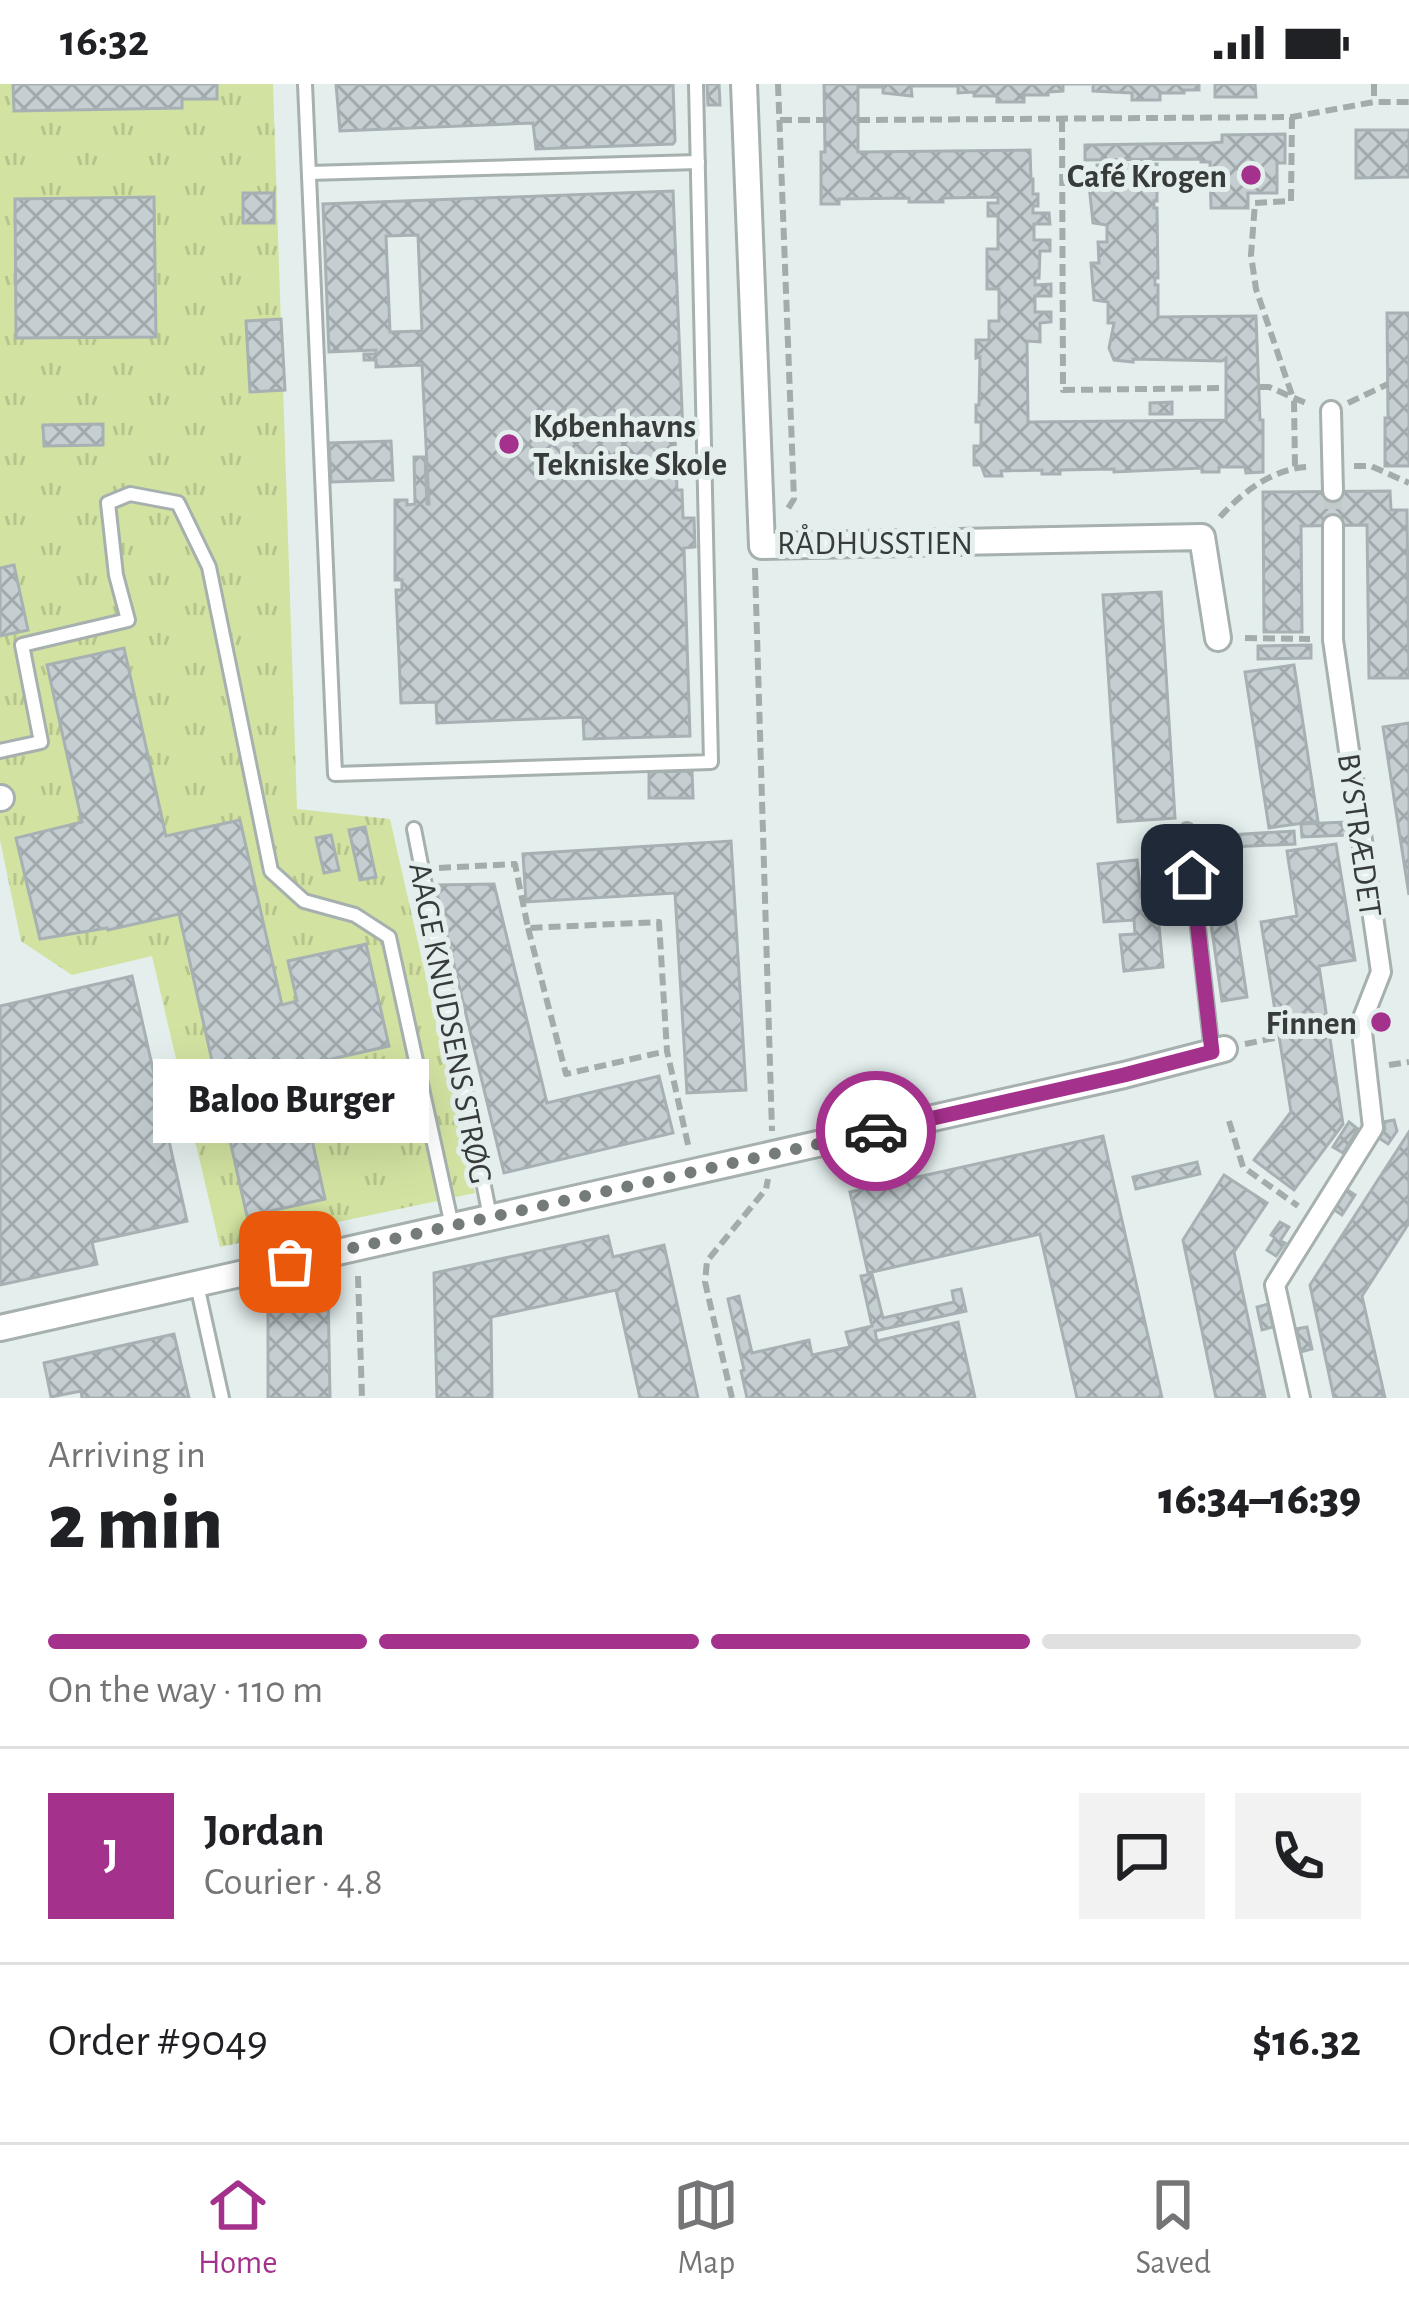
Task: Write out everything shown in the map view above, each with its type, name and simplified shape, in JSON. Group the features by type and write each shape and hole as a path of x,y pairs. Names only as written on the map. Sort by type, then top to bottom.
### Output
{"street":[{"name":"RÅDHUSSTIEN","path":"744,84 762,546 1202,537"},
{"path":"1331,411 1333,491"},
{"name":"BYSTRÆDET","path":"1300,1398 1275,1286 1372,1128 1361,1023 1381,972 1333,640 1333,525"},
{"path":"1202,537 1218,638"},
{"path":"0,1328 1218,1050"}],"lane":[{"path":"305,84 335,774 711,761 696,84"},
{"path":"309,173 698,162"},
{"path":"0,751 41,742 22,645 128,620 116,575 108,503 130,494 178,503 208,567 271,871 304,901 355,915 389,937 452,1226"},
{"name":"AAGE KNUDSENS STRØG","path":"414,830 490,1217"},
{"path":"1187,830 1218,1050"},
{"path":"197,1283 222,1398"}],"path":[{"path":"1374,84 1374,102"},
{"path":"858,121 1292,117 1374,102 1409,101"},
{"path":"1292,117 1291,201 1255,203 1251,255 1256,289 1294,400 1295,467"},
{"path":"779,120 825,120"},
{"path":"1062,121 1063,390 1226,388"},
{"path":"1202,537 1238,496 1290,467 1372,466 1409,483"},
{"name":"RÅDHUSSTIEN","path":"755,569 773,1154"},
{"path":"1218,638 1333,640"},
{"path":"422,868 515,864 566,1074 668,1051"},
{"path":"528,928 659,922 668,1051 694,1170"},
{"path":"1229,1121 1243,1167 1316,1219"},
{"path":"732,1398 705,1282 706,1261 766,1189 773,1154"},
{"path":"347,1249 362,1398"}],"green space":[{"path":"0,84 273,84 297,809 390,819 475,1193 220,1247 152,956 72,975 21,941 0,840"}],"building":[{"path":"13,84 217,84 217,99 182,99 182,108 14,111"},
{"path":"336,84 673,84 675,141 536,149 533,123 340,131"},
{"path":"707,84 719,84 720,105 708,105"},
{"path":"824,84 1063,84 1063,91 1024,95 1024,102 997,102 997,96 958,93 958,86 911,86 912,96 883,93 883,87 858,87 858,152 1030,150 1033,194 1038,194 1033,213 1049,213 1050,224 1034,224 1034,240 1050,240 1050,251 1040,251 1035,285 1051,284 1051,296 1035,296 1035,312 1051,312 1051,322 1040,323 1040,342 1027,341 1028,422 1226,420 1226,358 1114,360 1109,348 1114,323 1108,323 1108,302 1094,300 1091,263 1099,263 1098,242 1107,242 1107,225 1093,223 1089,185 1097,185 1097,165 1157,164 1158,317 1256,316 1263,472 1219,467 1219,472 1202,472 1202,468 1042,474 1042,470 985,476 981,465 974,465 974,446 981,446 981,422 976,422 980,357 976,358 976,340 989,340 989,321 999,321 999,289 987,289 987,249 998,249 998,216 988,216 988,203 998,203 998,197 943,198 943,202 839,199 839,204 821,204"},
{"path":"1093,84 1199,84 1199,90 1160,93 1160,100 1132,100 1132,93 1093,91"},
{"path":"1215,84 1255,84 1256,97 1215,97"},
{"path":"1356,130 1409,130 1409,177 1356,178"},
{"path":"1285,134 1285,163 1277,163 1277,193 1248,193 1248,208 1211,208 1210,162 1201,159 1085,160 1085,145 1210,143 1222,142 1222,135"},
{"path":"673,191 683,434 675,434 677,490 682,490 683,518 694,518 695,547 684,548 690,736 584,739 583,717 437,723 436,702 401,703 396,590 402,590 402,580 395,580 395,500 415,504 414,457 425,457 429,504 422,365 376,367 376,360 364,360 364,354 376,354 376,350 329,352 323,204","holes":["418,235 422,331 390,332 386,236"]},
{"path":"243,193 274,193 274,223 243,223"},
{"path":"154,197 156,337 16,338 15,199"},
{"path":"1387,313 1409,313 1409,466 1385,466"},
{"path":"281,319 285,390 250,392 246,321"},
{"path":"1172,402 1172,414 1150,414 1150,403"},
{"path":"103,424 103,445 44,446 43,425"},
{"path":"391,441 393,480 331,482 329,443"},
{"path":"1390,491 1391,510 1407,510 1409,678 1369,678 1367,525 1301,526 1302,632 1264,632 1263,492"},
{"path":"14,565 28,630 0,636 0,568"},
{"path":"1161,592 1175,818 1118,822 1103,595"},
{"path":"1311,645 1311,658 1258,659 1258,646"},
{"path":"124,648 166,836 240,820 282,1005 297,1001 288,961 366,944 389,1046 296,1067 325,1199 247,1216 179,914 40,939 16,838 82,822 47,665"},
{"path":"1294,665 1318,821 1269,828 1245,672"},
{"path":"1409,723 1409,895 1383,727"},
{"path":"692,771 693,798 649,798 649,772"},
{"path":"1346,822 1347,835 1302,837 1301,824"},
{"path":"365,827 376,877 360,880 349,830"},
{"path":"1294,831 1295,844 1231,847 1230,835"},
{"path":"331,835 339,870 324,873 316,838"},
{"path":"731,841 746,1090 687,1093 675,893 526,902 523,854"},
{"path":"1336,844 1355,960 1319,966 1343,1124 1294,1190 1254,1160 1291,1112 1261,922 1297,916 1287,851"},
{"path":"1137,860 1141,897 1156,895 1163,967 1124,971 1120,935 1135,934 1134,920 1104,922 1098,864"},
{"path":"1229,879 1247,997 1222,1001 1206,888 1212,887 1211,881"},
{"path":"494,884 547,1103 659,1076 673,1133 504,1173 435,885"},
{"path":"132,976 187,1221 92,1242 97,1264 0,1285 0,1006"},
{"path":"1394,1120 1397,1131 1388,1144 1379,1138 1385,1129 1383,1122"},
{"path":"1349,1122 1358,1129 1343,1153 1333,1147"},
{"path":"1409,1132 1409,1223 1362,1296 1385,1398 1334,1398 1310,1285"},
{"path":"1103,1136 1162,1398 1077,1398 1040,1234 868,1273 850,1192"},
{"path":"1197,1162 1200,1174 1136,1189 1133,1177"},
{"path":"1224,1175 1267,1203 1234,1252 1265,1398 1216,1398 1183,1240"},
{"path":"1346,1189 1355,1195 1342,1215 1333,1209"},
{"path":"1280,1222 1289,1227 1276,1256 1267,1250"},
{"path":"608,1236 613,1257 664,1245 698,1398 640,1398 616,1290 491,1317 492,1398 437,1398 434,1273"},
{"path":"872,1274 883,1318 954,1302 952,1291 961,1289 966,1311 875,1331 877,1341 958,1322 975,1398 747,1398 728,1299 739,1296 752,1353 809,1340 812,1355 850,1347 846,1332 872,1326 861,1276"},
{"path":"328,1289 330,1398 268,1398 268,1302"},
{"path":"1268,1304 1273,1327 1262,1330 1257,1307"},
{"path":"1307,1327 1312,1349 1301,1352 1296,1329"},
{"path":"174,1334 189,1398 82,1398 81,1391 51,1397 44,1363"}],"tunnel":[{"path":"1333,491 1333,525"}],"way so far":[{"path":"290,1262 876,1131"}],"place":[{"name":"Café Krogen","path":"1251,175"},
{"name":"Københavns Tekniske Skole","path":"509,444"},
{"name":"Finnen","path":"1381,1022"},
{"name":"Baloo Burger","path":"290,1262"}],"route":[{"path":"876,1131 1212,1052 1192,875"}]}
